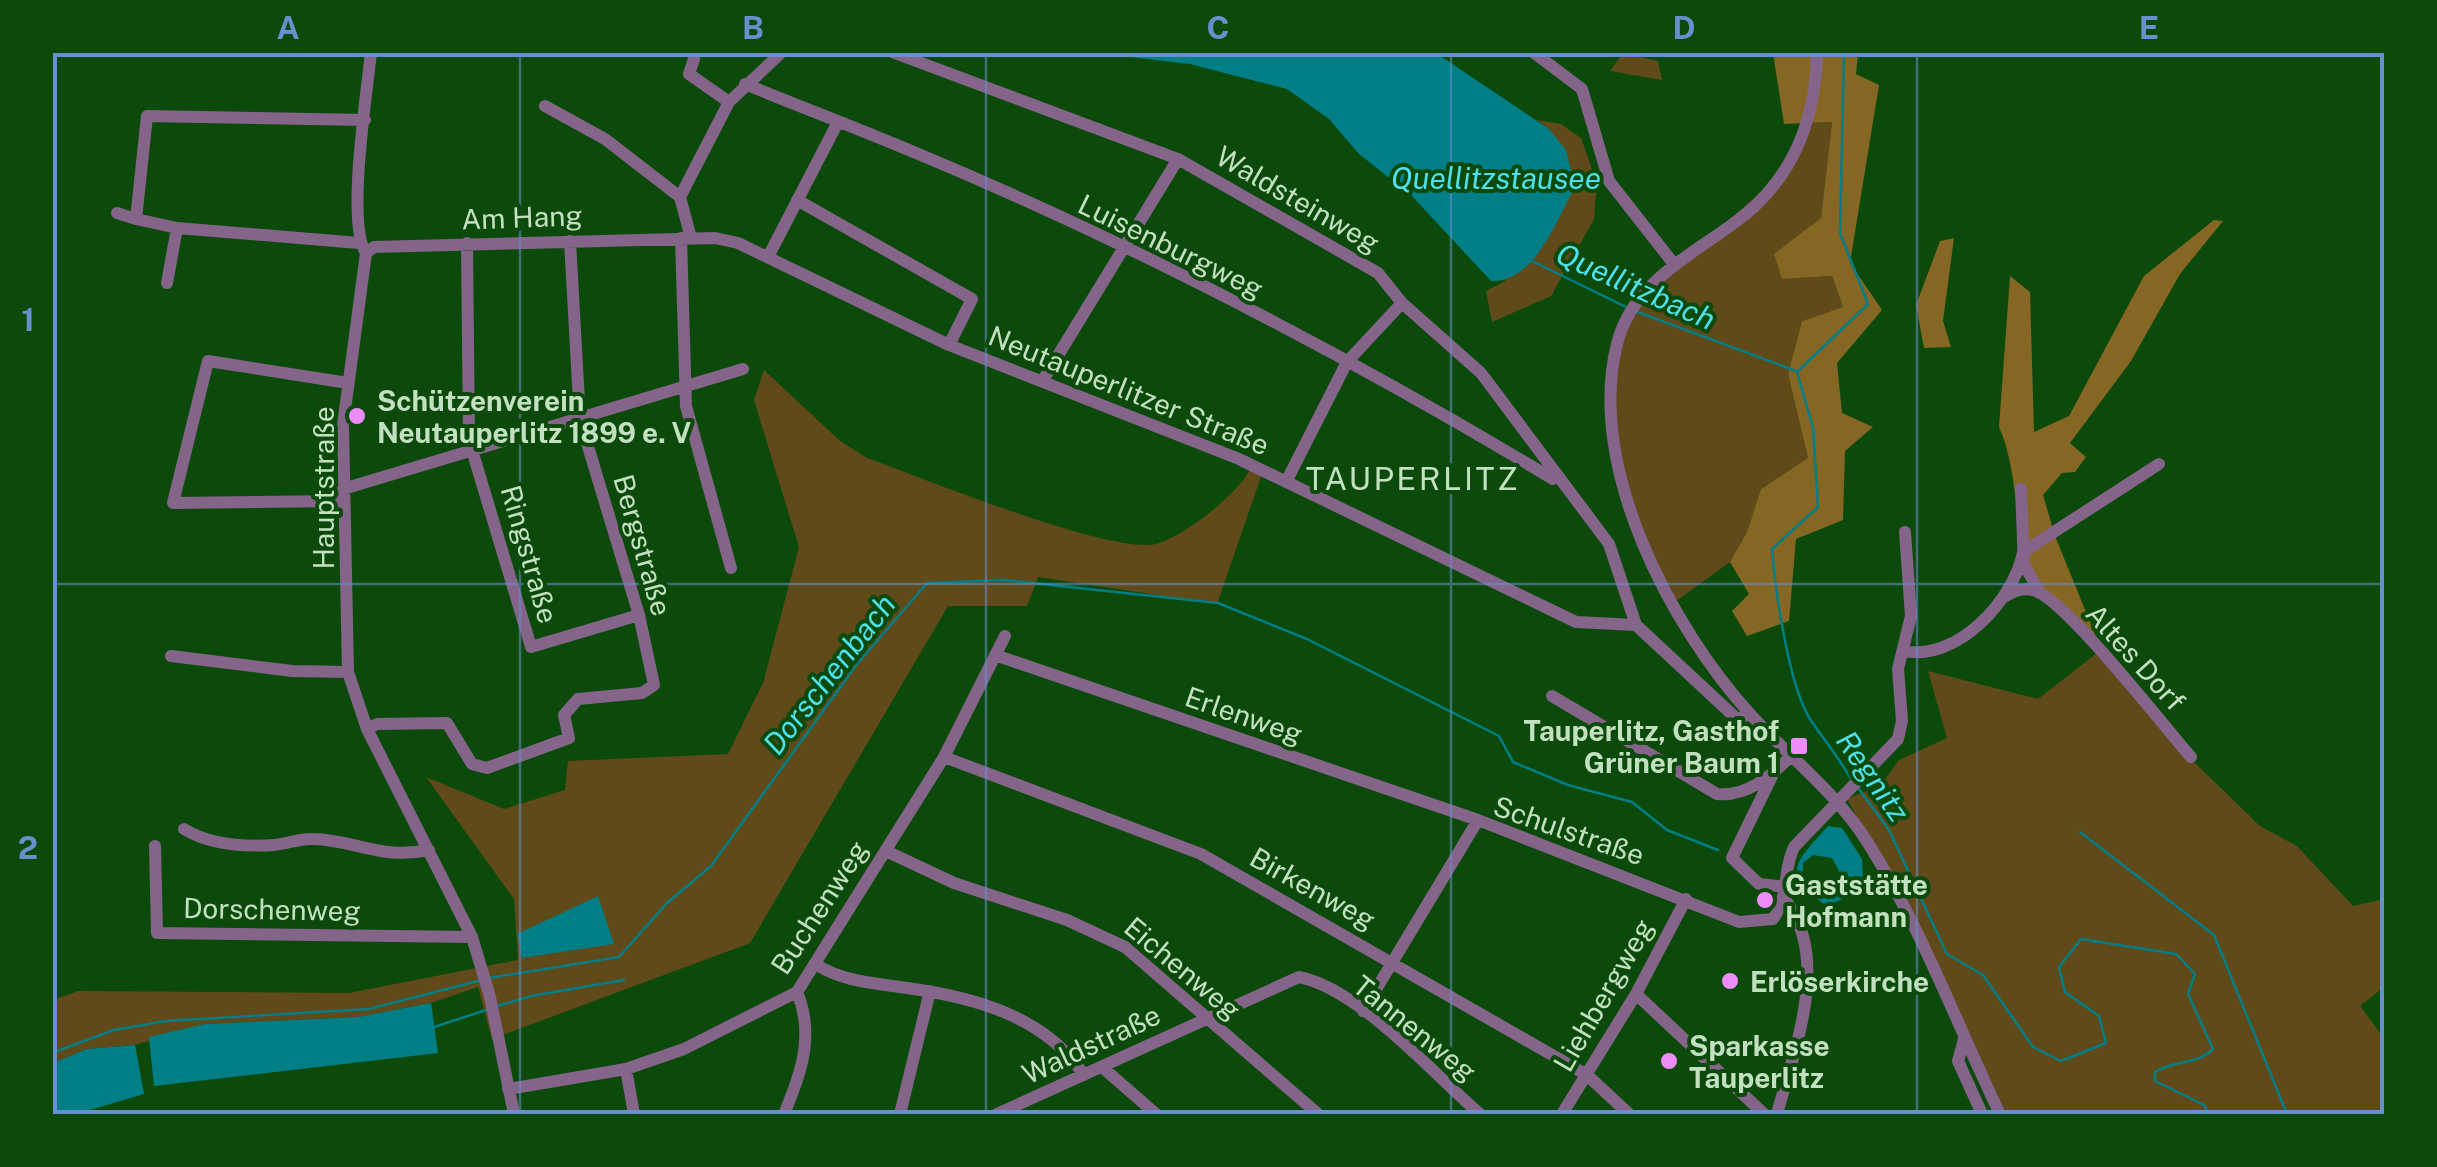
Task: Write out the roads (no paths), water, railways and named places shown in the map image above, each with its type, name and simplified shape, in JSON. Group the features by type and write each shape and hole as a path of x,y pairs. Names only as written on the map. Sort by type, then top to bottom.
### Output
{"street":[{"name":"Hauptstraße","path":"371,52 362,248 343,425 348,672 367,729 472,937 495,1018 514,1114"},
{"path":"731,568 685,388 686,238 680,197 729,102 782,52"},
{"name":"Waldsteinweg","path":"892,52 1178,160 1351,254 1378,273 1402,302 1481,374 1610,544 1636,625"},
{"path":"1533,52 1582,89 1608,181 1673,263"},
{"path":"1817,52 1811,116 1796,153 1749,211 1673,263 1642,299 1618,340 1610,411 1617,471 1688,632 1750,714 1837,801 1888,878 2000,1114"},
{"path":"694,59 689,74 729,102"},
{"name":"Luisenburgweg","path":"745,84 929,158 1125,250 1347,362 1560,483"},
{"path":"546,106 605,140 680,197"},
{"path":"136,219 147,116 365,120"},
{"path":"768,257 838,122"},
{"path":"1044,380 1178,160"},
{"path":"797,200 972,299 949,344"},
{"name":"Am Hang","path":"116,213 177,228 362,248 686,238"},
{"path":"167,283 177,228"},
{"name":"Neutauperlitzer Straße","path":"686,238 738,243 949,344 1176,431 1576,622 1636,625"},
{"name":"Bergstraße","path":"367,729 378,724 447,723 472,764 487,768 569,738 564,715 578,700 642,693 654,686 639,616 580,420 570,240"},
{"name":"Ringstraße","path":"467,244 469,440 531,647 639,616"},
{"path":"1286,482 1347,362 1402,302"},
{"path":"348,383 208,361 173,503 344,495 743,369"},
{"path":"2023,552 2159,464"},
{"name":"Altes Dorf","path":"2021,489 2023,552 2030,580 2072,620 2191,756"},
{"path":"1777,1114 1806,983 1806,949 1786,894 1786,862 1794,847 1898,739 1902,721 1898,669 1911,616 1905,532"},
{"name":"Altes Dorf","path":"1904,651 1924,653 1950,643 2004,598 2017,579 2023,552"},
{"path":"2004,598 2024,589 2042,594"},
{"path":"1636,625 1737,720 1750,714"},
{"name":"Buchenweg","path":"508,1089 626,1069 702,1042 797,992 944,757 1005,636"},
{"name":"Erlenweg","path":"995,655 1478,820"},
{"path":"171,656 292,671 348,672"},
{"path":"1552,696 1717,794 1731,796 1772,774 1791,756"},
{"name":"Birkenweg","path":"944,757 1202,854 1587,1075 1629,1114"},
{"path":"1772,774 1732,858 1759,884 1786,894"},
{"name":"Schulstraße","path":"1362,1011 1478,820 1739,922 1773,919 1786,894"},
{"path":"184,829 202,840 232,844 276,845 312,838 356,850 408,854 429,850"},
{"name":"Dorschenweg","path":"155,846 157,933 472,937"},
{"name":"Eichenweg","path":"886,851 954,883 1100,933 1126,947 1318,1114"},
{"name":"Liehbergweg","path":"1562,1114 1636,994 1686,900"},
{"path":"816,965 850,980 972,998 1048,1036 1084,1075"},
{"name":"Tannenweg","path":"1205,1018 1299,978 1362,1011 1480,1114"},
{"path":"900,1114 930,991"},
{"path":"784,1114 806,1050 806,1023 797,992"},
{"path":"1636,994 1764,1114"},
{"name":"Waldstraße","path":"997,1114 1205,1018"},
{"path":"1964,1040 1958,1061 1982,1114"},
{"path":"1102,1067 1156,1114"},
{"path":"626,1069 634,1114"}],"water":[{"name":"Quellitzstausee","path":"1095,53 1436,53 1549,129 1566,150 1575,187 1532,261 1506,279 1491,281 1411,195 1359,154 1329,119 1287,89 1190,64"},
{"path":"1828,826 1842,828 1862,859 1863,876 1844,898 1827,906 1802,885 1797,868","holes":["1813,855 1832,858 1840,873 1830,890 1816,891 1803,877 1803,863"]},
{"path":"598,896 614,944 522,958 517,934"},
{"path":"431,1003 438,1053 154,1086 149,1037 205,1024 358,1017"},
{"path":"135,1045 144,1094 76,1114 53,1114 53,1063 87,1049"}],"waterway":[{"name":"Regnitz","path":"1844,52 1840,233 1868,304 1797,372 1813,428 1818,507 1772,549 1780,613 1796,687 1812,722 1851,779"},
{"name":"Quellitzbach","path":"1532,261 1628,308"},
{"name":"Quellitzbach","path":"1635,311 1796,371"},
{"name":"Dorschenbach","path":"489,978 619,957 667,903 711,866 857,664 927,583 1004,580 1218,603 1307,639 1499,736 1513,762 1568,785 1632,802 1667,830 1718,850"},
{"name":"Regnitz","path":"1859,789 1889,830 1947,954 1983,975 2033,1047 2061,1061 2106,1043 2099,1016 2065,992 2059,967 2081,939 2176,954 2195,974 2188,994 2213,1049 2200,1058 2155,1072 2155,1081 2204,1105 2209,1114"},
{"path":"2080,832 2214,935 2287,1114"},
{"name":"Dorschenbach","path":"52,1053 114,1030 166,1021 369,1009 482,980"},
{"name":"Dorschenbach","path":"498,1006 531,996 624,980"},
{"name":"Dorschenbach","path":"431,1028 486,1010"}],"place":[{"name":"Schützenverein Neutauperlitz 1899 e. V","path":"357,416"},
{"name":"Tauperlitz, Gasthof Grüner Baum 1","path":"1799,746"},
{"name":"Gaststätte Hofmann","path":"1765,900"},
{"name":"Erlöserkirche","path":"1730,981"},
{"name":"Sparkasse Tauperlitz","path":"1669,1061"}],"district":[{"name":"TAUPERLITZ","path":"1413,478"}]}
